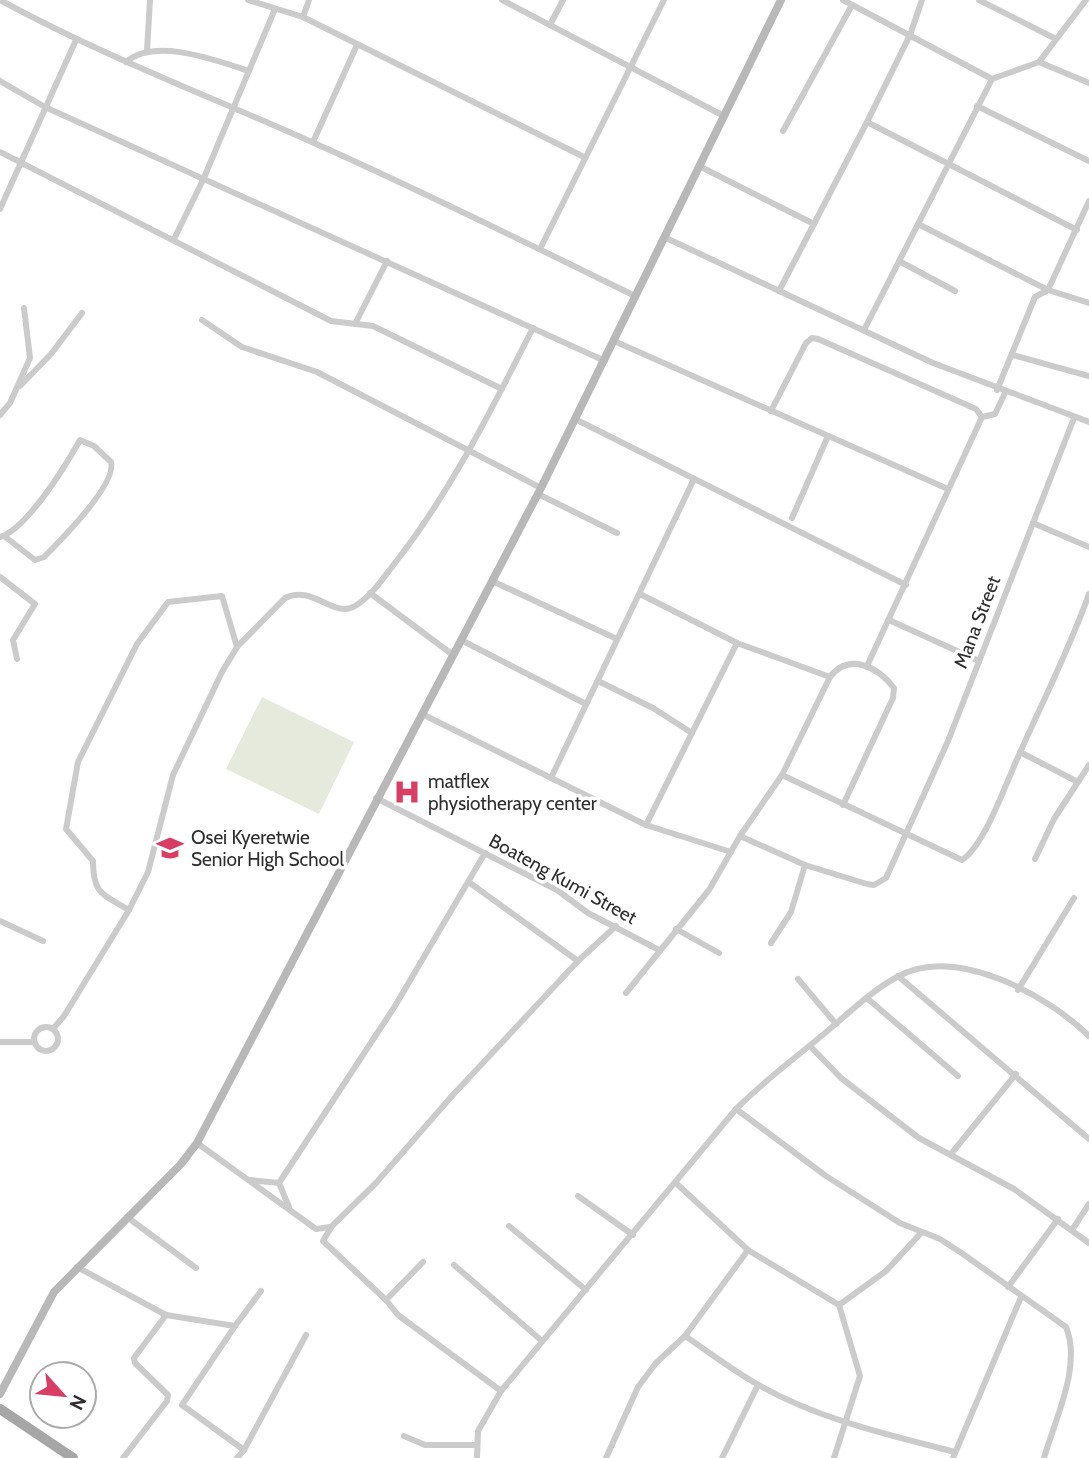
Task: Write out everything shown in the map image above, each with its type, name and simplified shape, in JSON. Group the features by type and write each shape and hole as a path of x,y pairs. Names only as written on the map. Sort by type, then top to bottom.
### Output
{"main road":[{"path":"0,1409 74,1458"}],"street":[{"path":"0,0 76,40 313,142 635,296"},
{"path":"147,51 150,0"},
{"path":"248,0 303,17 584,157"},
{"path":"303,17 309,0"},
{"path":"502,0 724,116"},
{"path":"550,24 563,0"},
{"path":"540,249 664,0"},
{"path":"0,1394 54,1292 197,1143 539,491 781,0"},
{"path":"843,0 992,79"},
{"path":"779,291 867,122 909,35 922,0"},
{"path":"979,0 1054,38"},
{"path":"864,330 992,79 1039,62 1054,38 1086,0"},
{"path":"783,131 852,5"},
{"path":"174,239 203,180 275,9"},
{"path":"0,209 76,40"},
{"path":"313,142 357,45"},
{"path":"126,62 137,52 147,51 208,58 248,71"},
{"path":"1039,62 1089,83"},
{"path":"0,81 45,107 605,361"},
{"path":"978,106 1089,161"},
{"path":"867,122 947,166 1077,230"},
{"path":"0,152 331,321 373,326 502,389"},
{"path":"699,166 814,224"},
{"path":"997,390 1035,297 1048,289 1089,201"},
{"path":"918,224 1048,289 1089,303"},
{"path":"664,237 997,390 1089,422"},
{"path":"355,324 387,261"},
{"path":"899,261 955,291"},
{"path":"17,390 30,358 24,308"},
{"path":"0,415 17,390 51,354 82,313"},
{"path":"202,320 242,347 317,372 470,450 617,533"},
{"path":"34,1042 39,1029 53,1029 64,1016 129,910 158,843 173,775 237,647 285,598 294,594 303,593 345,610 355,607 370,593 425,523 470,450 533,328"},
{"path":"771,411 806,344 812,338 976,410 982,417"},
{"path":"614,341 948,489"},
{"path":"1013,355 1089,376"},
{"path":"982,417 995,414 1005,393"},
{"path":"867,666 982,417"},
{"name":"Mana Street","path":"740,836 805,865 874,885 886,878 979,661 1074,418"},
{"path":"575,419 906,585"},
{"path":"792,518 828,436"},
{"path":"80,440 94,446 111,462 113,470 93,503 44,557 35,561 2,536 26,517 80,440"},
{"path":"551,778 694,478"},
{"path":"1033,523 1089,547"},
{"path":"0,577 35,604 13,640 18,659"},
{"path":"492,581 617,639"},
{"path":"370,593 453,655"},
{"path":"640,594 737,643 830,677"},
{"path":"782,775 955,859 962,860 969,856 1072,640 1089,594"},
{"path":"129,910 97,891 90,855 66,830 78,762 136,644 168,602 222,596 237,647"},
{"path":"889,620 979,661"},
{"path":"461,640 586,704"},
{"path":"646,825 737,643"},
{"path":"626,993 709,890 740,836 782,775 830,677 837,668 850,662 867,666 886,678 894,688 894,698 843,805"},
{"path":"598,681 653,708 692,733"},
{"path":"422,714 646,825 730,852"},
{"path":"1020,752 1076,781"},
{"path":"1035,859 1076,781 1089,765"},
{"name":"Boateng Kumi Street","path":"376,798 557,890 588,913 659,950"},
{"path":"279,1183 395,1006 470,883 485,853"},
{"path":"771,943 791,912 805,865"},
{"path":"470,883 578,961"},
{"path":"1018,990 1074,898"},
{"path":"0,921 43,942"},
{"path":"501,1391 398,1315 386,1300 323,1241 332,1226 376,1183 451,1097 578,961 616,926"},
{"path":"676,929 719,953"},
{"path":"477,1458 476,1445 483,1418 501,1391 736,1109 771,1076 898,976 919,969 961,966 989,974 1086,1034 1089,1023"},
{"path":"898,976 1089,1139"},
{"path":"798,979 836,1024"},
{"path":"868,999 958,1076"},
{"path":"34,1042 40,1050 53,1050 59,1041 53,1029"},
{"path":"0,1042 34,1042"},
{"path":"810,1046 841,1078 919,1138 1014,1189 1089,1243"},
{"path":"951,1154 1016,1074"},
{"path":"736,1109 826,1175 900,1223 940,1239 1066,1327 1072,1341 1071,1360 1044,1458"},
{"path":"197,1143 316,1229 332,1226"},
{"path":"249,1180 279,1183"},
{"path":"279,1183 289,1209"},
{"path":"676,1183 748,1250 839,1305 860,1376 834,1458"},
{"path":"578,1196 633,1235"},
{"path":"1072,1230 1089,1204"},
{"path":"127,1217 196,1268"},
{"path":"1008,1287 1058,1219"},
{"path":"509,1226 586,1290"},
{"path":"839,1305 886,1271 921,1233"},
{"path":"606,1458 638,1387 656,1363 685,1336 748,1250"},
{"path":"386,1300 423,1262"},
{"path":"454,1265 542,1341"},
{"path":"77,1267 166,1315 235,1326"},
{"path":"182,1405 184,1398 205,1373 261,1292"},
{"path":"685,1336 758,1385 845,1422 954,1455 1021,1297"},
{"path":"166,1315 134,1357 135,1363 168,1395 244,1450"},
{"path":"237,1458 244,1450 306,1335"},
{"path":"722,1458 758,1385"},
{"path":"123,1458 167,1401 168,1395"},
{"path":"404,1436 425,1445 476,1445"}],"shaded area":[{"path":"262,697 354,742 319,814 226,769"}],"place":[{"name":"matflex physiotherapy center","path":"407,792"},
{"name":"Osei Kyeretwie Senior High School","path":"170,848"}]}
